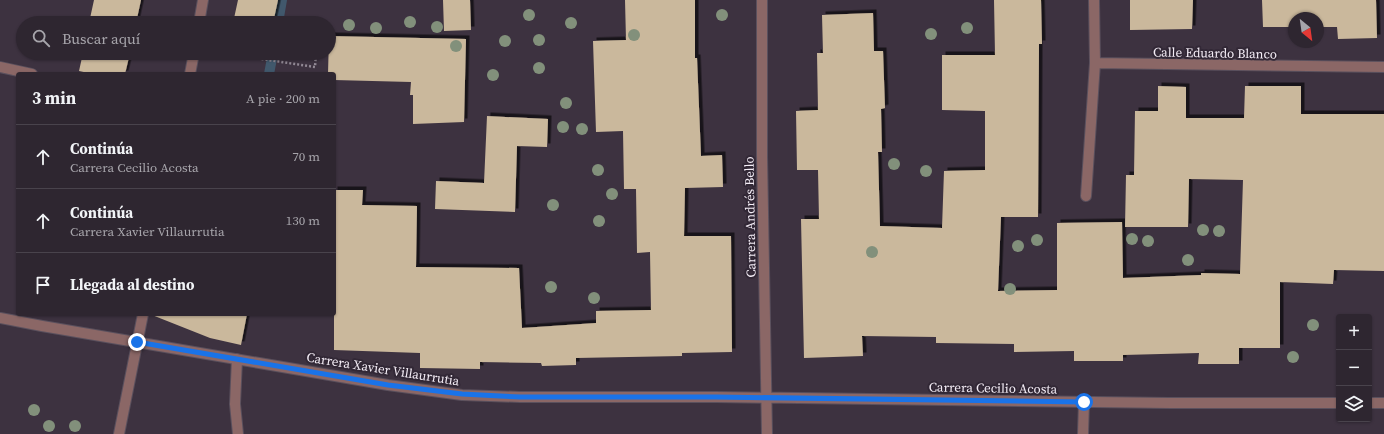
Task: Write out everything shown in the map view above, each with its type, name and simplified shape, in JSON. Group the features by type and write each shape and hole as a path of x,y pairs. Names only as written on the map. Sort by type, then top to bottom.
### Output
{"street":[{"path":"200,16 203,0"},
{"name":"Carrera Andrés Bello","path":"762,0 762,156 767,434"},
{"path":"1086,196 1094,63 1094,0"},
{"path":"190,72 193,60"},
{"name":"Calle Eduardo Blanco","path":"1094,63 1384,67"},
{"path":"0,67 23,72"},
{"path":"119,434 142,316"},
{"name":"Carrera Xavier Villaurrutia","path":"0,318 388,385 462,394 520,397 766,398"},
{"path":"237,359 235,404 238,434"},
{"name":"Carrera Cecilio Acosta","path":"766,398 1084,402 1336,403"},
{"path":"1083,434 1084,402"},
{"path":"1372,403 1384,403"}],"path":[{"path":"269,60 315,67 316,60"}],"building":[{"path":"94,0 141,0 138,16 91,16"},
{"path":"238,0 278,0 275,16 235,16"},
{"path":"443,0 470,0 471,30 444,31"},
{"path":"625,0 695,0 695,58 697,58 701,156 722,155 723,187 685,188 684,236 731,236 732,352 682,353 682,356 576,358 576,365 542,366 541,363 480,362 480,369 420,368 420,353 334,350 334,316 336,316 336,190 363,190 362,205 417,206 416,267 519,268 522,328 596,323 596,311 651,310 650,252 637,253 636,189 624,189 623,131 596,132 593,41 626,40"},
{"path":"994,0 1041,0 1042,44 1039,44 1038,217 1001,217 998,291 1057,290 1057,223 1122,222 1123,278 1201,275 1201,273 1240,274 1243,180 1189,179 1188,227 1125,227 1126,175 1134,175 1135,111 1158,111 1158,86 1186,87 1186,118 1244,118 1245,86 1301,86 1301,114 1384,114 1384,271 1334,270 1333,284 1280,282 1280,348 1239,348 1239,364 1198,364 1199,353 1123,355 1123,361 1074,361 1074,351 1014,352 1014,344 936,343 936,337 862,336 863,356 804,358 801,219 819,219 818,170 797,170 796,111 818,110 817,53 823,53 822,15 873,13 874,51 883,51 885,108 881,109 882,152 878,152 880,226 942,228 944,171 985,170 985,111 942,110 942,55 995,55"},
{"path":"1130,0 1193,0 1192,29 1130,30"},
{"path":"1262,0 1376,0 1377,38 1338,39 1337,27 1324,27 1324,12 1288,12 1288,27 1263,27"},
{"path":"336,36 466,39 464,122 413,124 413,95 410,95 411,82 336,80 336,72 328,72 328,60 336,60"},
{"path":"81,60 128,60 125,72 79,71"},
{"path":"487,116 548,119 547,147 517,146 515,212 435,209 436,181 484,183"},
{"path":"155,316 247,316 241,345 210,338"}],"waterway":[{"path":"279,16 282,0"},
{"path":"269,72 272,60"}],"route":[{"path":"137,342 388,385 462,394 520,397 716,397 1084,402"}]}
